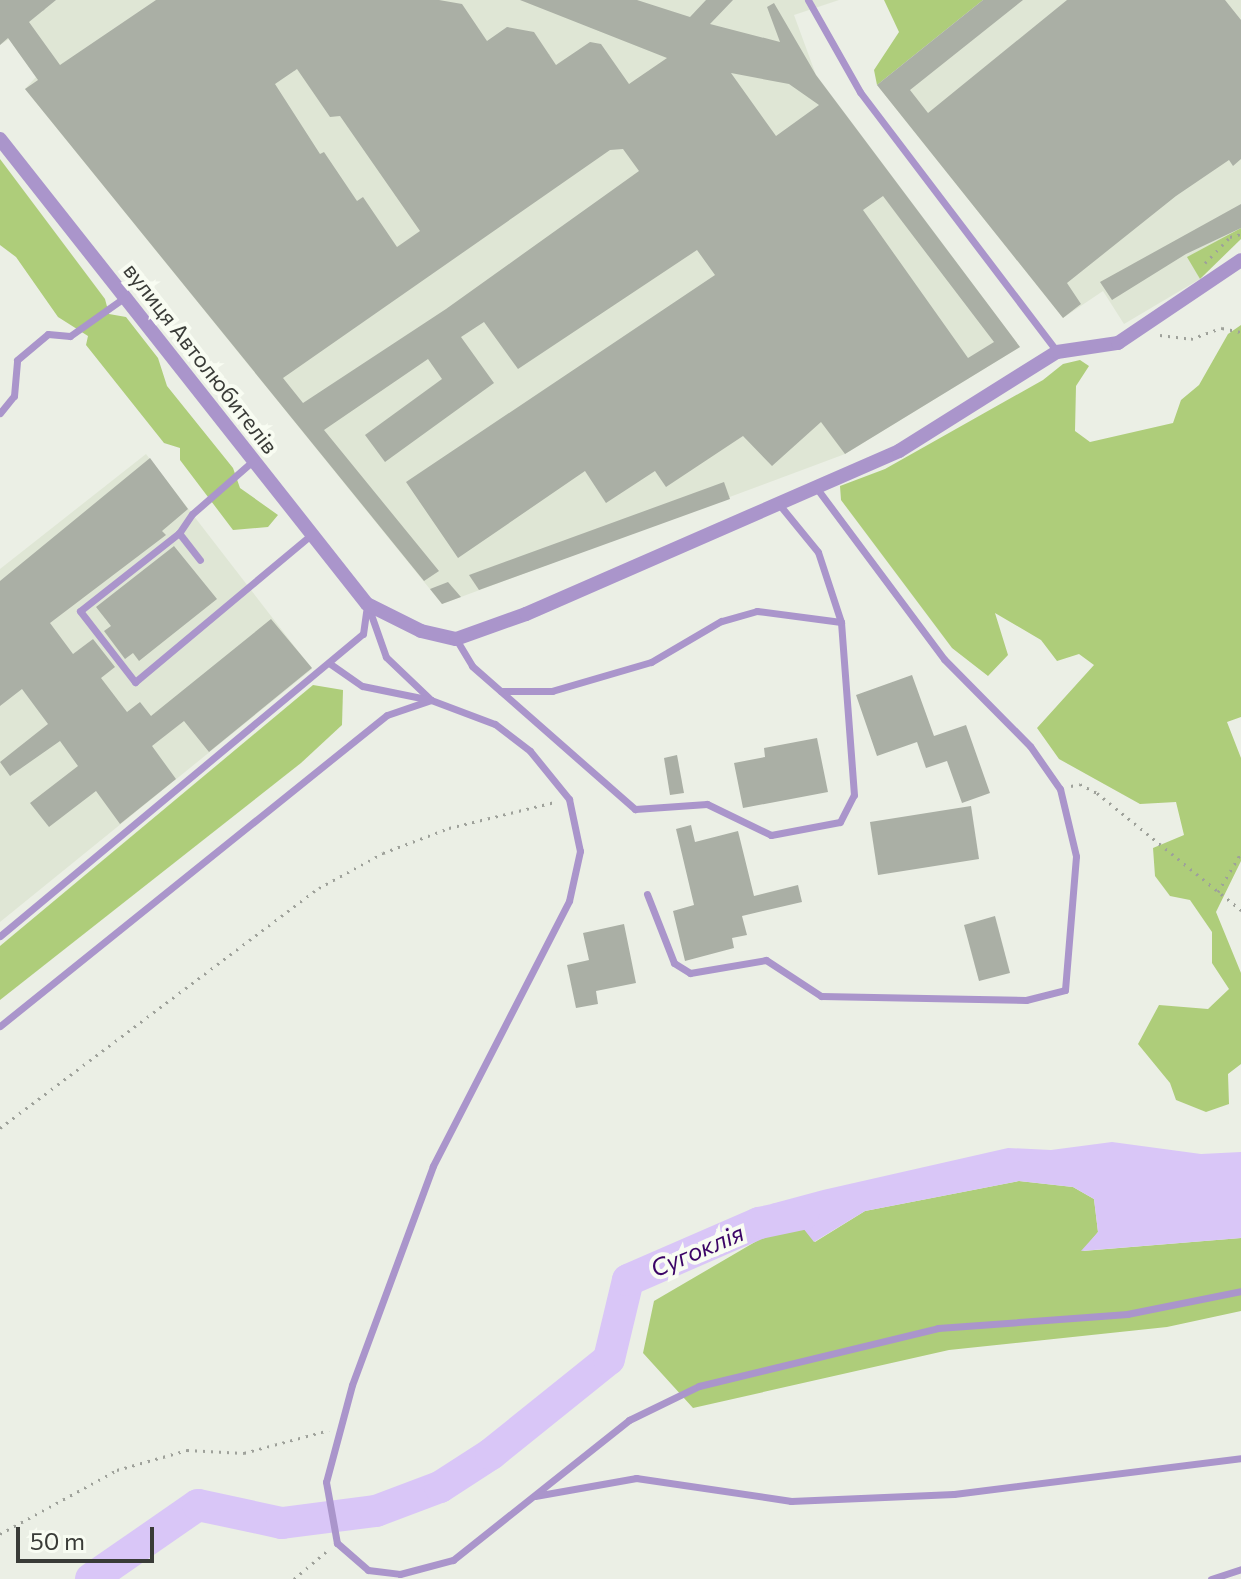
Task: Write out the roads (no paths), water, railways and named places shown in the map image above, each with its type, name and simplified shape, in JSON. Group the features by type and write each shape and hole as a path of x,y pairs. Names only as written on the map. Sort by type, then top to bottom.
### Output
{"street":[{"name":"вулиця Автолюбителів","path":"0,139 367,604"},
{"path":"367,604 421,631 456,639 526,614 813,485 899,451 1057,352 1118,343 1241,260"}],"lane":[{"path":"808,0 860,92 1057,352"},
{"path":"0,413 14,396 17,360 48,334 70,336 125,297"},
{"path":"254,460 192,514 179,533 80,611 135,682 312,534"},
{"path":"647,894 674,963 690,973 766,960 821,996 1026,1000 1065,990 1076,856 1060,789 1030,746 944,659 813,485"},
{"path":"456,639 472,666 635,809 707,804 771,835 840,822 854,795 841,622 818,552 777,501"},
{"path":"179,533 200,560"},
{"path":"0,936 363,634 367,604"},
{"path":"367,604 386,657 431,700"},
{"path":"501,691 552,691 651,662 721,621 757,611 841,622"},
{"path":"329,663 362,686 431,700 495,724 530,751 569,799 580,851 569,901 433,1166 341,1428 326,1482 336,1538 376,1579"},
{"path":"0,1026 387,715 431,700"},
{"path":"368,1570 400,1574 453,1560 629,1420 699,1386 938,1328 1127,1314 1241,1291"},
{"path":"533,1497 636,1478 791,1501 954,1494 1241,1458"},
{"path":"1211,1579 1241,1569"}],"waterway":[{"name":"Сугоклія","path":"91,1579 198,1505 282,1523 376,1511 440,1487 491,1454 609,1359 628,1280 759,1223 803,1214"}]}
